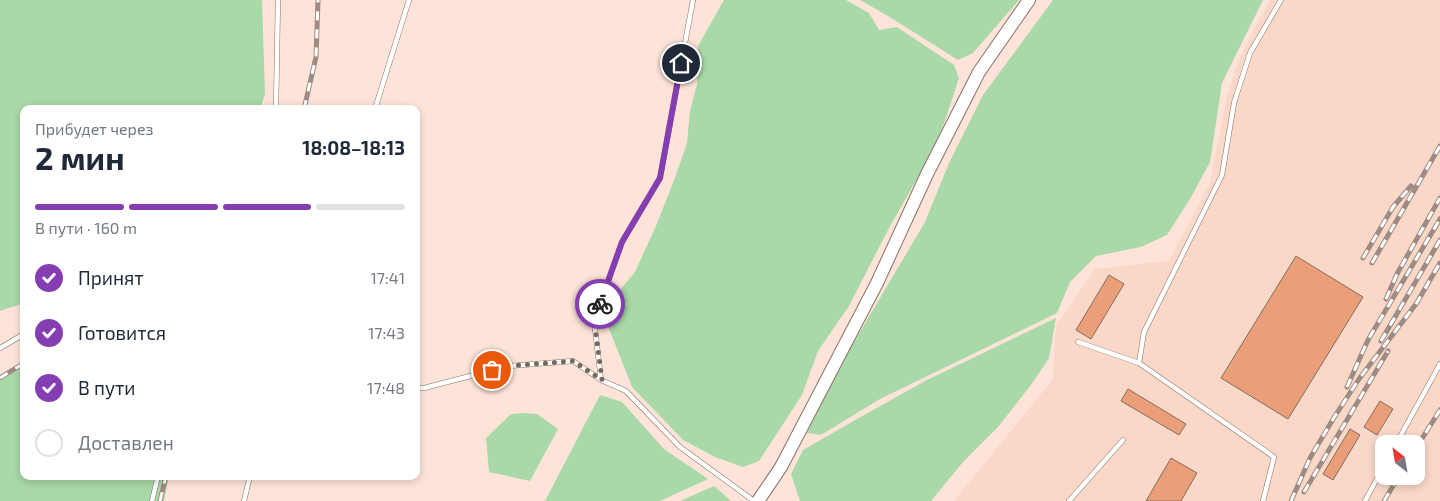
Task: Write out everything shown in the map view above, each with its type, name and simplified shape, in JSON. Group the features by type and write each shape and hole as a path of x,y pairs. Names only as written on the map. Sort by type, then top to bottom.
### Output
{"street":[{"path":"756,501 781,467 877,283 927,174 979,72 1029,0"}],"lane":[{"path":"276,105 278,0"},
{"path":"376,105 409,0"},
{"path":"602,380 594,320 622,242 660,178 693,0"},
{"path":"1139,363 1144,332 1222,175 1234,103 1250,54 1281,0"},
{"path":"0,348 20,336"},
{"path":"1078,342 1139,363 1274,457 1263,501"},
{"path":"420,388 509,366 573,361 602,380 626,391 680,447 756,501"},
{"path":"1401,435 1440,364"},
{"path":"1070,501 1123,440"},
{"path":"152,501 157,480"},
{"path":"244,501 249,480"},
{"path":"1365,501 1375,483"}],"shaded area":[{"path":"1270,0 1440,0 1440,501 954,501 1053,379 1056,326 1095,269 1169,261 1210,183 1227,96 1237,64"}],"green space":[{"path":"0,0 262,0 265,94 261,105 20,105 20,304 0,311"},
{"path":"724,0 846,0 869,13 879,30 897,27 954,65 959,78 944,124 930,156 888,230 849,306 818,351 802,395 759,461 743,467 715,457 683,440 632,387 606,321 614,297 635,272 676,175 687,143 690,111 697,84 698,46"},
{"path":"860,0 1019,0 973,53 958,60"},
{"path":"1053,0 1263,0 1222,83 1210,162 1190,199 1167,235 1141,247 1096,256 1070,282 1057,313 880,399 821,435 807,433 819,401 925,222 949,163 983,95"},
{"path":"1056,318 1049,358 1031,385 998,427 963,462 931,501 800,501 791,474 803,450 927,380"},
{"path":"20,364 20,480 168,480 164,501 0,501 0,375"},
{"path":"600,395 622,402 664,449 708,479 660,501 545,501"},
{"path":"511,414 537,414 558,429 530,481 489,472 486,438"},
{"path":"714,486 731,501 680,501"}],"building":[{"path":"1296,256 1363,297 1288,419 1221,378"},
{"path":"1109,275 1124,284 1091,339 1076,330"},
{"path":"1128,389 1186,424 1179,435 1121,401"},
{"path":"1380,401 1393,409 1377,435 1364,427"},
{"path":"1350,429 1360,435 1333,480 1323,474"},
{"path":"1171,458 1197,473 1181,501 1146,501"}],"railway":[{"path":"305,105 316,57 318,0"},
{"path":"1372,263 1440,146"},
{"path":"1363,258 1393,207 1411,186"},
{"path":"1386,299 1397,274 1440,198"},
{"path":"1347,387 1368,340 1440,219"},
{"path":"1381,341 1440,240"},
{"path":"1291,501 1310,458 1335,416 1359,379 1416,304 1440,263"},
{"path":"1304,492 1388,351"},
{"path":"0,378 20,366"},
{"path":"1424,435 1440,410"},
{"path":"160,501 165,480"},
{"path":"1384,501 1394,485"}],"way so far":[{"path":"492,370 509,366 573,361 602,380 594,320 600,304"}],"route":[{"path":"600,304 622,242 660,178 681,63"}]}
